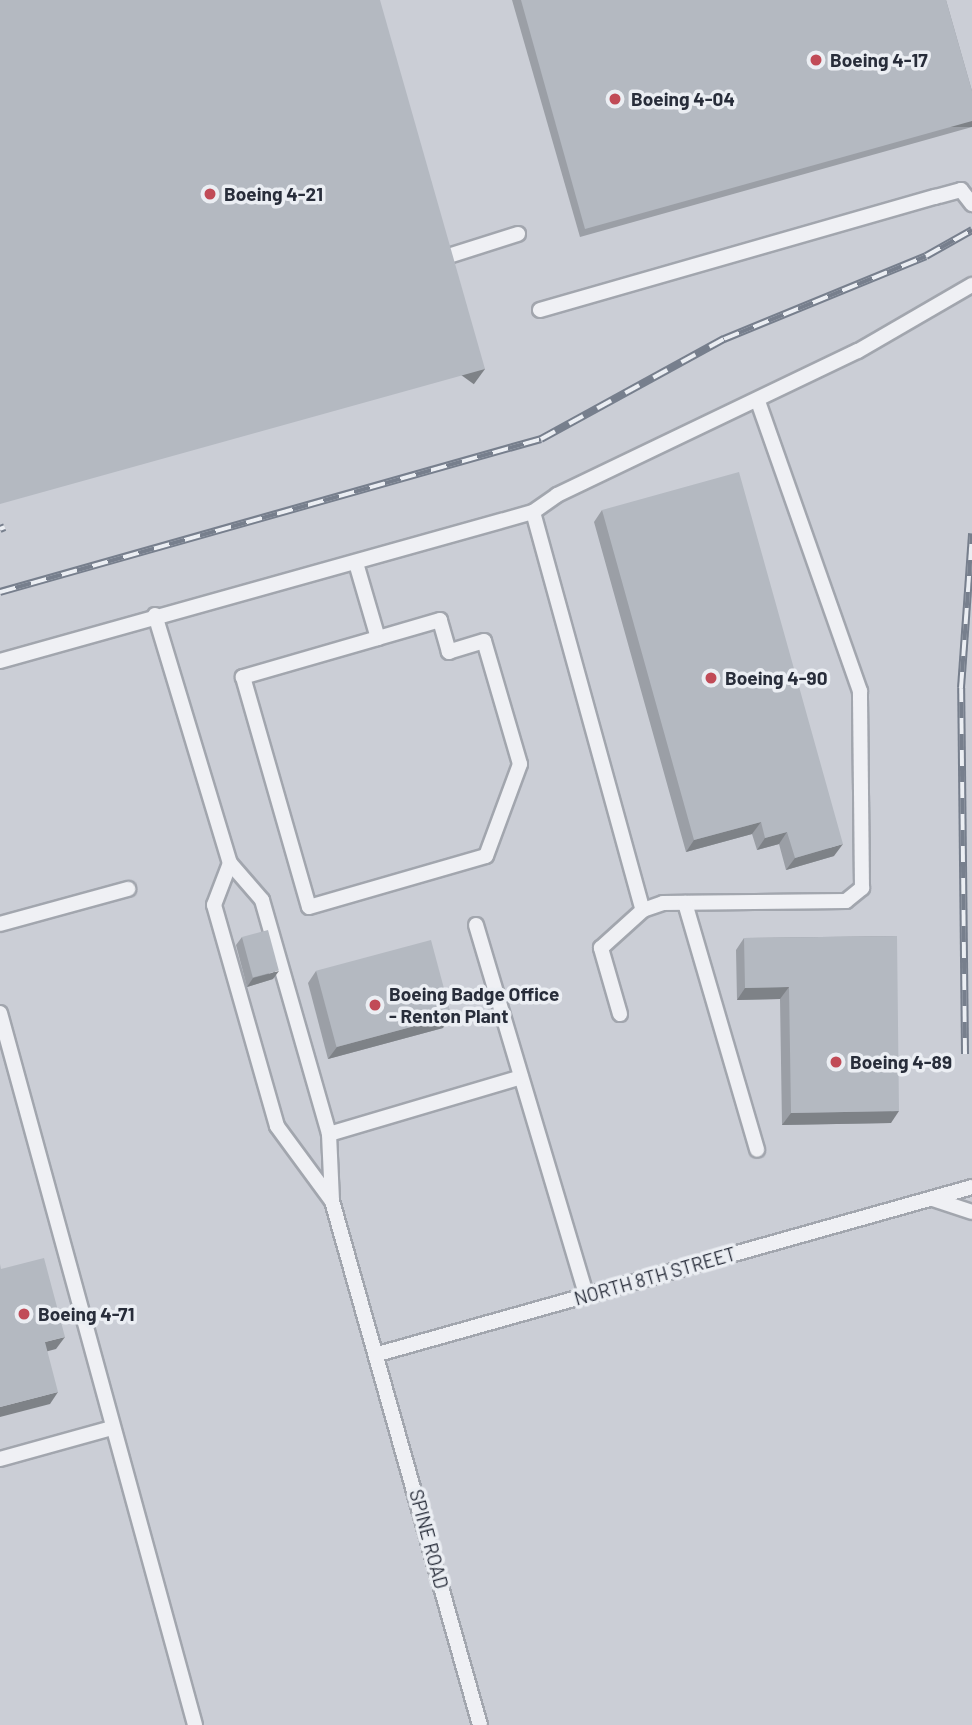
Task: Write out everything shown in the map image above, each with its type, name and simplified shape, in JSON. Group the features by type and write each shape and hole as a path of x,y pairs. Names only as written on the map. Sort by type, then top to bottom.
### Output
{"lane":[{"path":"540,310 961,190 972,204"},
{"path":"439,259 518,234"},
{"path":"0,661 155,615 533,512 557,495 758,401 923,318 972,285"},
{"path":"620,1014 601,948 643,910 685,903 846,901 862,888 860,691 758,401"},
{"path":"533,512 643,910"},
{"path":"356,562 378,638"},
{"path":"155,615 230,863 262,900 329,1134 332,1201"},
{"path":"440,620 449,652 484,641 520,764 486,856 309,907 243,677 378,638 440,620"},
{"path":"230,863 214,905 277,1126 332,1201"},
{"path":"0,924 128,889"},
{"path":"685,903 757,1150"},
{"path":"476,925 586,1295"},
{"path":"0,1013 2,1031 195,1725"},
{"path":"329,1134 521,1077"},
{"name":"NORTH 8TH STREET","path":"378,1354 972,1187"},
{"path":"933,1199 972,1212"},
{"name":"SPINE ROAD","path":"332,1201 378,1354 480,1725"},
{"path":"0,1459 112,1427"}],"shaded area":[{"path":"0,0 972,0 972,1725 0,1725"}],"building":[{"name":"Boeing 4-21","path":"0,0 380,0 485,369 0,504"},
{"path":"521,0 946,0 972,91 972,121 585,229"},
{"name":"Boeing 4-90","path":"739,472 843,844 795,858 787,832 765,838 761,822 694,840 602,510"},
{"path":"268,930 279,971 253,978 242,937"},
{"name":"Boeing 4-89","path":"897,936 899,1111 791,1113 789,987 745,988 744,938"},
{"name":"Boeing Badge Office - Renton Plant","path":"431,940 451,1016 337,1047 316,971"},
{"name":"Boeing 4-71","path":"44,1258 65,1337 45,1342 58,1392 0,1407 0,1264 1,1269"}],"railway":[{"path":"0,592 541,439 724,339 926,256 972,230"},
{"path":"0,529 5,527"},
{"path":"965,1054 961,688 972,533"}],"place":[{"name":"Boeing 4-17","path":"816,60"},
{"name":"Boeing 4-04","path":"615,99"},
{"name":"Boeing 4-21","path":"210,194"},
{"name":"Boeing 4-90","path":"711,678"},
{"name":"Boeing Badge Office - Renton Plant","path":"375,1005"},
{"name":"Boeing 4-89","path":"836,1062"},
{"name":"Boeing 4-71","path":"24,1314"}]}
